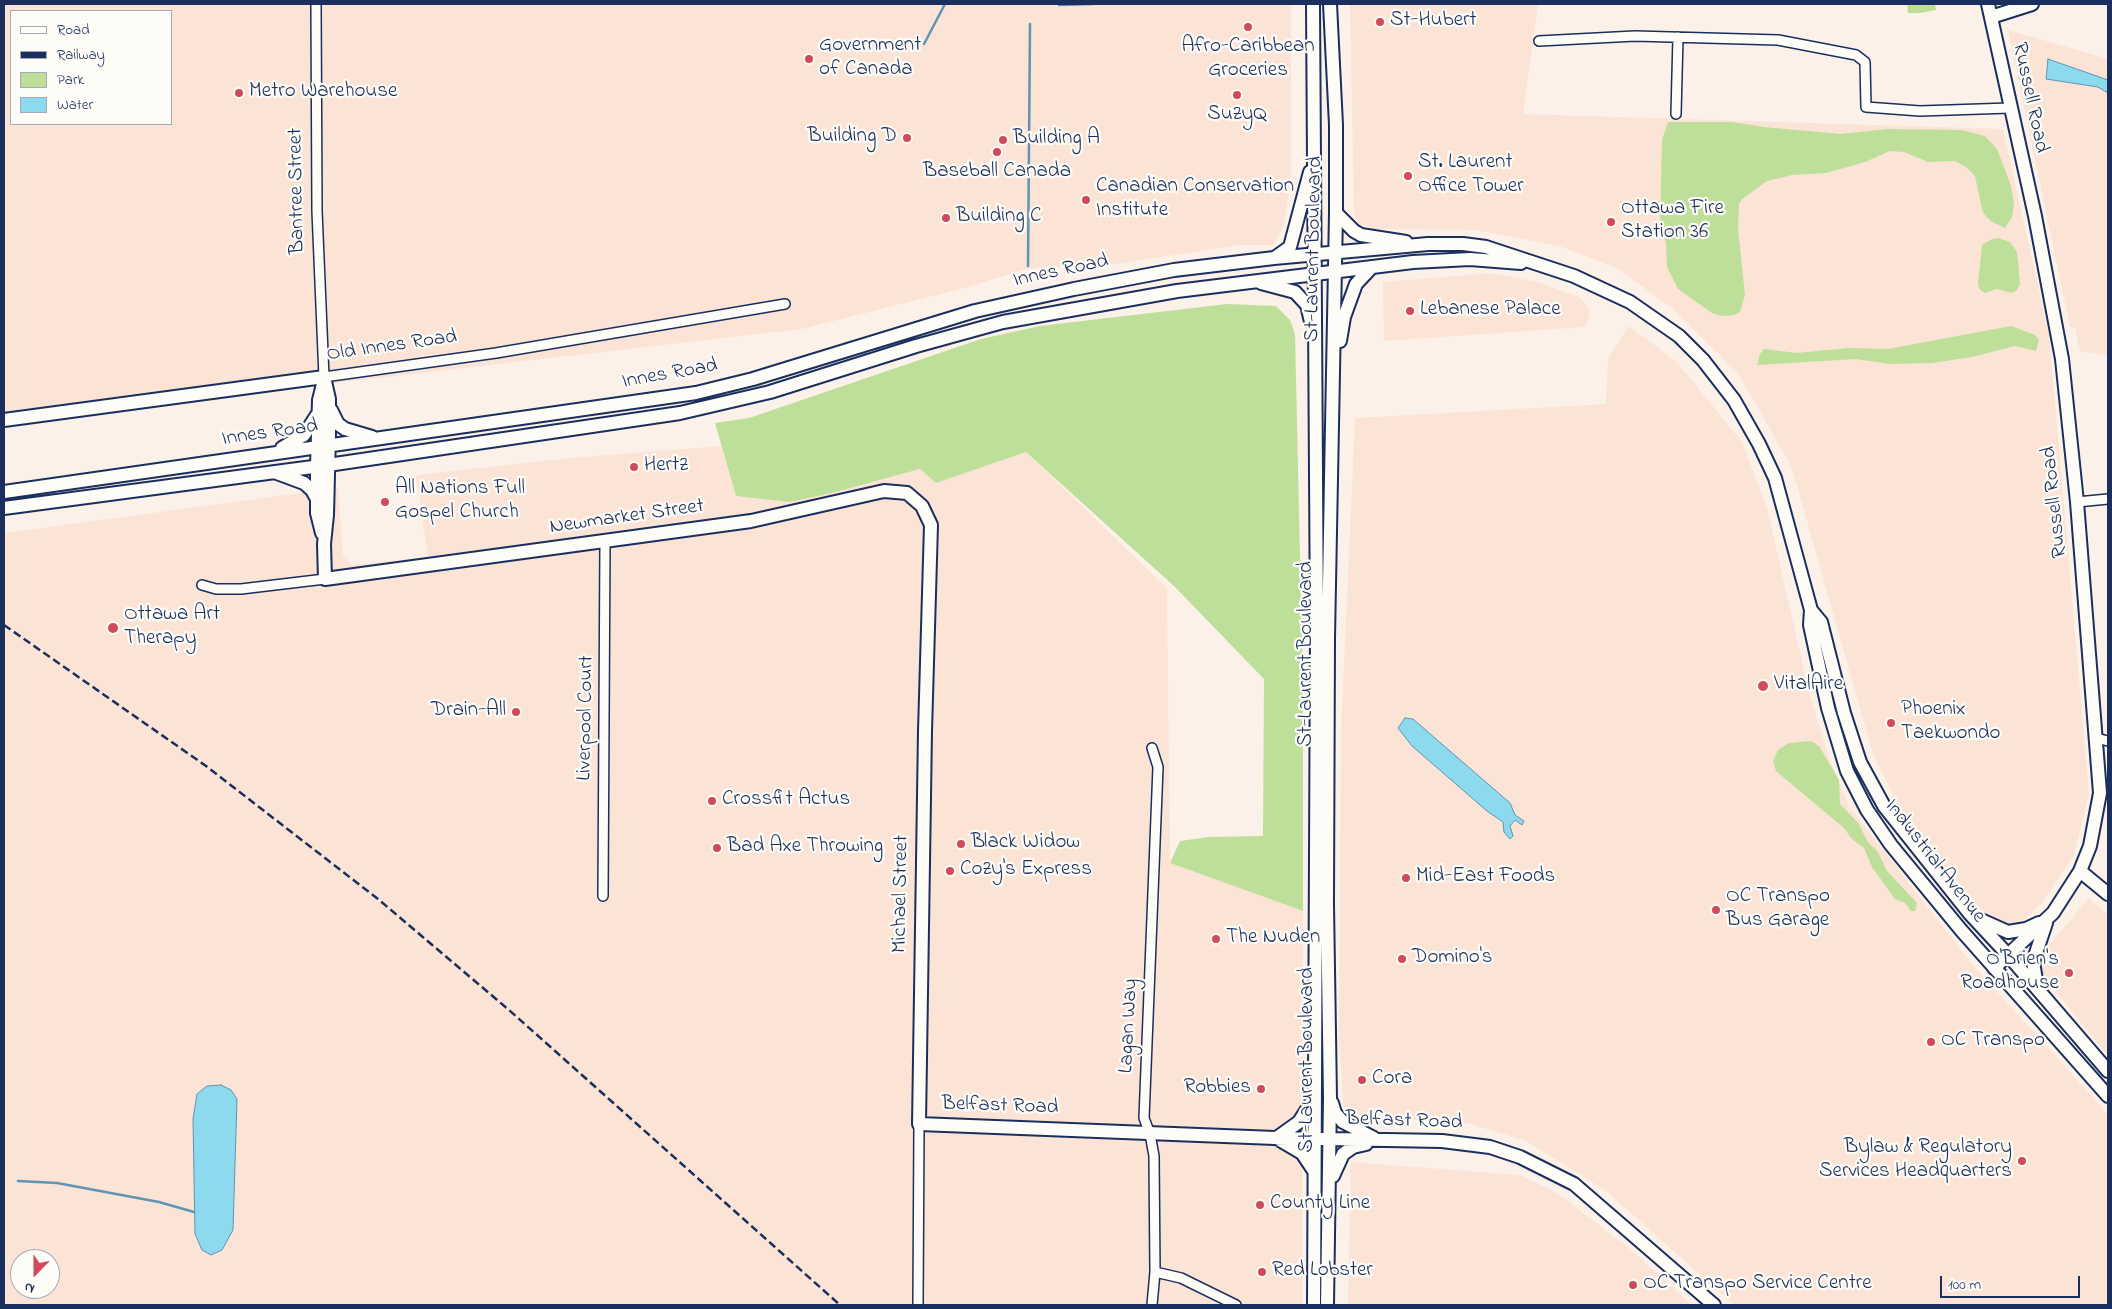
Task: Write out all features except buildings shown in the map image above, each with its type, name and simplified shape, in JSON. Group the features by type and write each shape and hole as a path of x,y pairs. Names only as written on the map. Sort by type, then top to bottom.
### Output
{"main road":[{"name":"St-Laurent Boulevard","path":"1313,4 1317,629 1314,1305"},
{"name":"St-Laurent Boulevard","path":"1327,1305 1330,1140 1327,904 1328,638 1336,212 1336,125 1330,4"},
{"name":"Russell Road","path":"1988,4 2034,216 2062,359 2102,739 2098,813 2090,846 2080,871 2048,919 1994,968"},
{"path":"1991,17 2032,4"},
{"path":"1274,258 1287,250 1294,235 1314,153"},
{"path":"1336,212 1354,231 1361,235 1428,244"},
{"name":"Industrial Avenue","path":"1334,254 1428,244 1463,244 1486,247 1574,276 1630,302 1668,327 1703,360 1739,407 1775,478 1812,610 1821,622 1844,713 1869,779 1884,806 1970,914 2009,956 2108,1071"},
{"name":"Innes Road","path":"4,492 689,394 753,379 936,322 995,306 1174,270 1274,258 1334,254"},
{"name":"Industrial Avenue","path":"1334,272 1441,260 1531,263"},
{"path":"1333,379 1344,318 1349,302 1356,284 1372,267"},
{"name":"Innes Road","path":"4,508 273,471 323,466 687,412 795,385 925,343 1022,318 1249,281 1334,272"},
{"path":"1249,281 1283,288 1298,295 1307,306 1316,341"},
{"name":"Bantree Street","path":"324,377 318,400 324,410 325,578"},
{"name":"Old Innes Road","path":"4,420 324,377"},
{"path":"270,454 300,439 324,410 347,430 382,438"},
{"name":"Bantree Street","path":"323,466 317,499 317,513 324,544"},
{"path":"273,471 304,483 312,490 317,499"},
{"name":"Newmarket Street","path":"325,578 752,521 884,491 907,493"},
{"name":"Michael Street","path":"907,493 922,506 931,525 924,764 920,1124"},
{"name":"Industrial Avenue","path":"1812,610 1810,625 1828,708 1847,771 1867,810 1891,845 1994,968 2108,1096"},
{"path":"2080,871 2108,894"},
{"path":"1970,914 1996,929 2008,932 2026,929 2048,919"},
{"path":"2038,990 2033,962 2048,919"},
{"path":"1275,1138 1289,1131 1299,1122 1314,1096"},
{"path":"1330,1098 1335,1113 1343,1122 1379,1140"},
{"name":"Belfast Road","path":"920,1124 1330,1140 1442,1141 1490,1147 1520,1157 1574,1184 1714,1305"},
{"path":"1275,1138 1302,1153 1315,1172"},
{"path":"1329,1188 1336,1166 1344,1154 1353,1147 1379,1140"}],"street":[{"name":"Bantree Street","path":"316,4 317,211 324,377"},
{"path":"1539,41 1593,37 1778,40 1856,55 1865,62 1866,67 1866,107 1920,111 2010,108"},
{"path":"1676,114 1678,37"},
{"name":"Old Innes Road","path":"324,377 496,353 785,304"},
{"path":"2077,502 2108,499"},
{"name":"Liverpool Court","path":"602,896 604,541"},
{"name":"Newmarket Street","path":"202,585 216,589 241,590 325,578"},
{"name":"Lagan Way","path":"1152,748 1158,767 1144,1118 1150,1134 1154,1156 1155,1272 1152,1305"},
{"name":"Michael Street","path":"918,1305 920,1124"},
{"path":"1155,1272 1181,1278 1236,1305"}],"shaded area":[{"path":"4,4 1291,4 1291,178 1284,225 1273,245 1239,245 1117,264 1027,269 961,289 802,329 179,401 4,426"},
{"path":"1350,4 1538,4 1523,114 2003,129 2049,335 2089,793 2074,855 2042,903 2026,918 2008,926 1993,920 1978,906 1903,815 1873,754 1792,468 1738,373 1672,308 1617,268 1559,246 1475,230 1374,229 1359,224 1354,213"},
{"path":"2008,30 2108,59 2108,355 2080,352 2075,328 2070,327"},
{"path":"1489,273 1538,282 1579,297 1588,306 1590,315 1585,327 1384,341 1383,282"},
{"path":"1629,326 1677,362 1742,442 1767,508 1809,692 1828,755 1849,806 1971,963 2108,1114 2108,1305 1734,1305 1605,1190 1526,1141 1467,1123 1344,1116 1339,1038 1341,732 1355,418 1606,404 1608,358"},
{"path":"721,446 736,496 832,493 920,469 936,483 1026,452 1167,588 1170,863 1303,911 1302,1305 4,1305 4,533 338,488 343,556 352,565 428,557 416,475 570,458"},
{"path":"2089,898 2108,915 2108,1056 2043,976 2039,957"},
{"path":"1351,1162 1520,1175 1557,1193 1630,1249 1692,1305 1348,1305"}],"green space":[{"path":"1907,4 1935,4 1936,10 1908,13"},
{"path":"1668,122 1732,122 1840,134 1887,129 1962,130 1985,136 1997,149 2011,186 2014,204 2012,217 2005,228 1992,222 1983,213 1975,176 1966,167 1955,161 1928,162 1904,152 1890,151 1865,162 1826,173 1792,175 1767,181 1742,199 1739,204 1738,229 1745,295 1740,312 1734,315 1721,316 1712,313 1678,289 1667,267 1666,242 1660,230 1662,140"},
{"path":"1998,238 2010,242 2017,252 2020,284 2017,290 2012,293 1997,289 1985,293 1980,290 1978,284 1982,245"},
{"path":"1227,304 1276,306 1290,320 1295,334 1303,693 1303,911 1170,863 1180,841 1209,837 1263,836 1264,679 1174,586 1026,452 936,483 920,469 832,493 789,502 736,496 715,423 749,418 981,339 1040,326"},
{"path":"2011,326 2035,335 2039,340 2036,351 2015,346 1972,357 1932,363 1890,364 1856,359 1757,365 1760,354 1764,349 1797,353 1848,348 1888,349"},
{"path":"1811,741 1819,746 1839,780 1840,804 1859,824 1867,841 1878,852 1887,871 1917,903 1915,911 1911,911 1905,903 1895,899 1872,867 1864,848 1851,838 1844,828 1776,771 1773,761 1778,750 1789,743"}],"water":[{"path":"2048,59 2108,80 2108,93 2098,87 2046,79"},
{"path":"1405,718 1413,719 1510,803 1515,815 1524,821 1522,825 1515,820 1510,826 1513,836 1510,839 1504,832 1503,822 1487,811 1412,746 1398,728"},
{"path":"221,1085 231,1090 237,1099 233,1230 222,1250 211,1255 202,1250 195,1234 193,1119 197,1094 207,1086"}],"waterway":[{"path":"924,44 945,4"},
{"path":"1059,5 1093,4"},
{"path":"1028,266 1030,24"},
{"path":"18,1181 57,1183 159,1202 194,1212"}],"railway":[{"path":"4,625 206,766 378,899 509,1010 840,1305"}],"place":[{"name":"St-Hubert","path":"1380,22"},
{"name":"Afro-Caribbean Groceries","path":"1248,27"},
{"name":"Government of Canada","path":"809,59"},
{"name":"Metro Warehouse","path":"239,93"},
{"name":"SuzyQ","path":"1237,95"},
{"name":"Building D","path":"907,138"},
{"name":"Building A","path":"1003,140"},
{"name":"Baseball Canada","path":"997,152"},
{"name":"St. Laurent Office Tower","path":"1408,176"},
{"name":"Canadian Conservation Institute","path":"1086,200"},
{"name":"Building C","path":"946,218"},
{"name":"Ottawa Fire Station 36","path":"1611,222"},
{"name":"Lebanese Palace","path":"1410,311"},
{"name":"Hertz","path":"634,467"},
{"name":"All Nations Full Gospel Church","path":"385,502"},
{"name":"Ottawa Art Therapy","path":"113,628"},
{"name":"VitalAire","path":"1763,686"},
{"name":"Drain-All","path":"516,712"},
{"name":"Phoenix Taekwondo","path":"1891,723"},
{"name":"Crossfit Actus","path":"712,801"},
{"name":"Black Widow","path":"961,844"},
{"name":"Bad Axe Throwing","path":"717,848"},
{"name":"Cozy's Express","path":"950,871"},
{"name":"Mid-East Foods","path":"1406,878"},
{"name":"OC Transpo Bus Garage","path":"1716,910"},
{"name":"The Nuden","path":"1216,939"},
{"name":"Domino's","path":"1402,959"},
{"name":"O'Brien's Roadhouse","path":"2069,973"},
{"name":"OC Transpo","path":"1931,1042"},
{"name":"Cora","path":"1362,1080"},
{"name":"Robbies","path":"1261,1089"},
{"name":"Bylaw & Regulatory Services Headquarters","path":"2022,1161"},
{"name":"County Line","path":"1260,1205"},
{"name":"Red Lobster","path":"1262,1272"},
{"name":"OC Transpo Service Centre","path":"1633,1285"}]}
